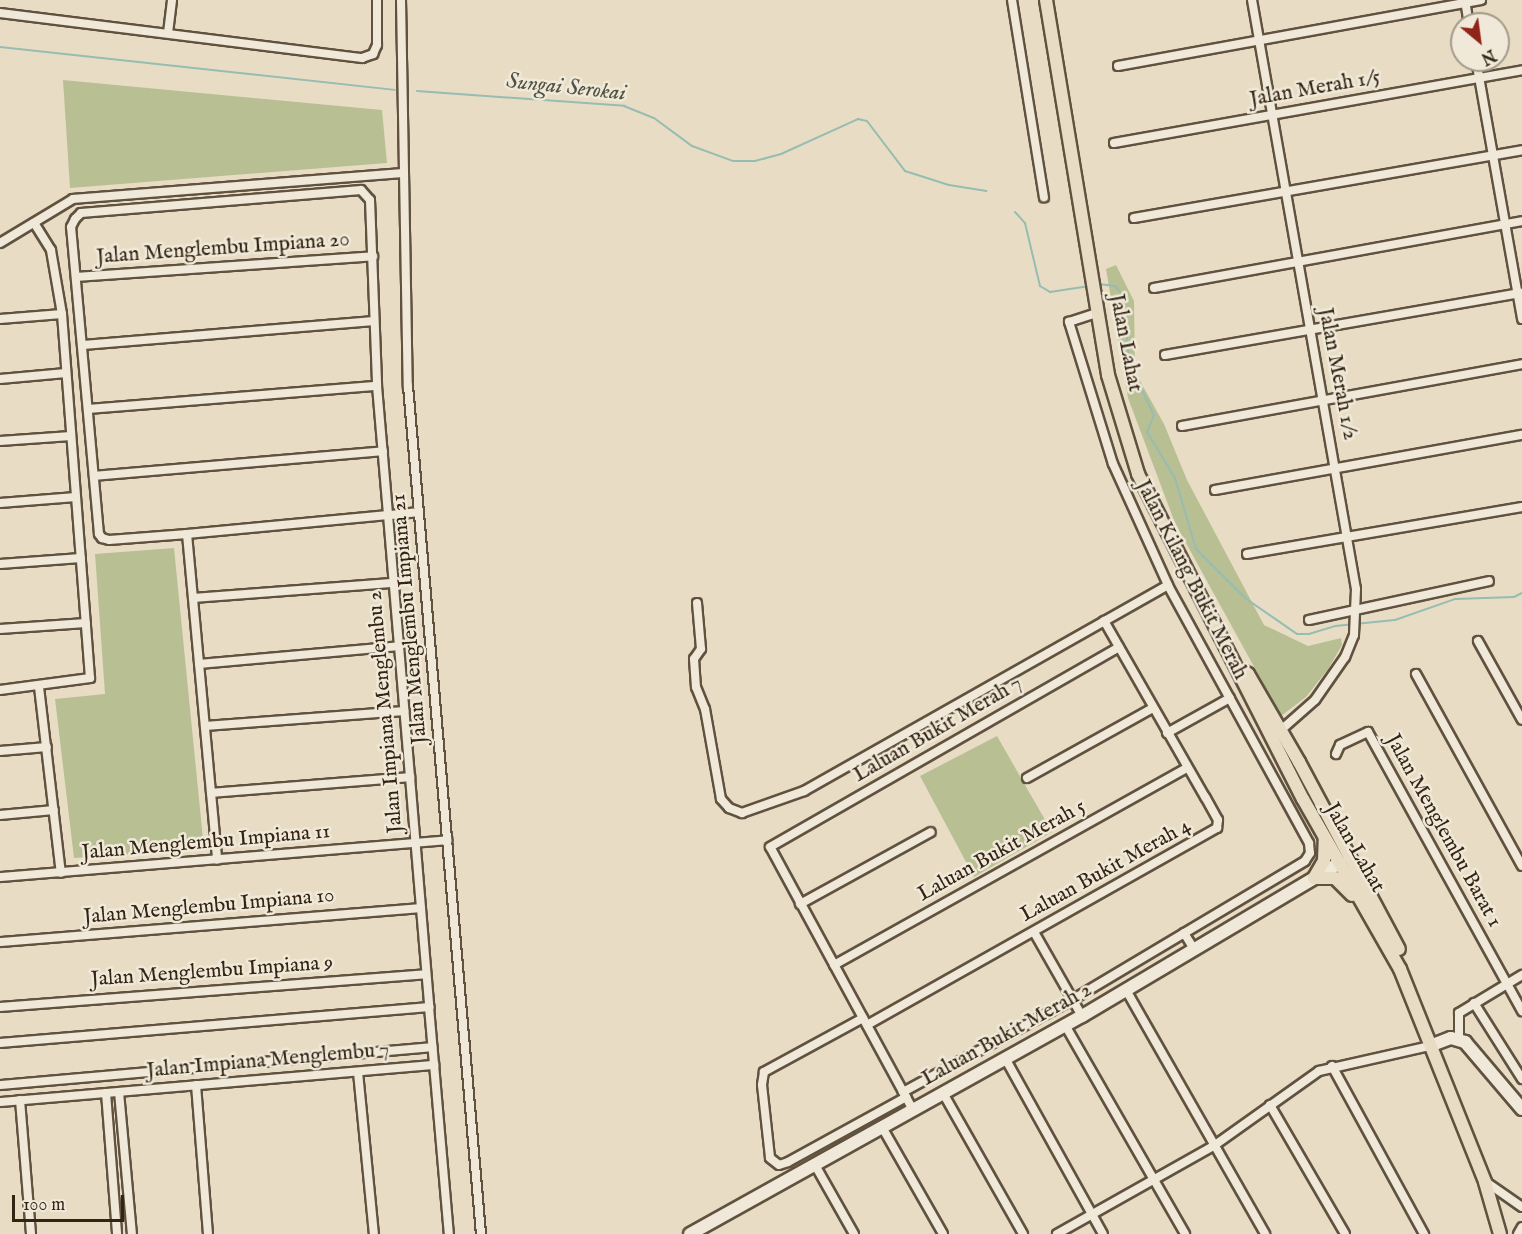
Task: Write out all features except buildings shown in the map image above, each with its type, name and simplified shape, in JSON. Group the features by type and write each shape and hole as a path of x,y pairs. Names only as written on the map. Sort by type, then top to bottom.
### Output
{"main road":[{"name":"Jalan Lahat","path":"1046,0 1108,375 1138,474 1303,799 1392,953 1432,1046"},
{"name":"Jalan Lahat","path":"1240,673 1248,674 1281,730 1390,932 1432,1046"},
{"path":"1281,730 1280,740 1303,799"},
{"path":"1313,789 1322,816 1342,852 1340,863 1356,874 1390,932"},
{"path":"1314,878 1324,861 1325,837"},
{"path":"1314,878 1335,878 1344,884 1392,953"},
{"path":"1432,1046 1489,1184 1498,1233"},
{"path":"1432,1046 1485,1182 1498,1233"}],"street":[{"path":"168,33 172,0"},
{"path":"0,13 362,58 373,54 377,45 377,0"},
{"name":"Jalan Menglembu Impiana 21","path":"401,0 402,173 408,386 481,1234"},
{"path":"1012,0 1044,196"},
{"name":"Jalan Merah 1/2","path":"1252,0 1296,261 1337,466 1356,608 1354,635 1333,679 1281,730"},
{"path":"1118,66 1465,1 1481,0"},
{"name":"Jalan Merah 1/5","path":"1114,143 1522,70"},
{"path":"1478,72 1505,224 1520,293 1522,319"},
{"path":"1134,218 1522,150"},
{"path":"0,243 73,199 402,173"},
{"name":"Jalan Impiana Menglembu 2","path":"76,277 71,227 81,213 361,190 370,200 377,386 449,1234"},
{"path":"1154,288 1522,221"},
{"path":"0,690 39,687 90,678 62,314 51,250 34,223"},
{"name":"Jalan Menglembu Impiana 20","path":"76,277 373,256"},
{"path":"76,277 99,534 109,540 419,512"},
{"path":"1165,355 1520,293"},
{"name":"Jalan Kilang Bukit Merah","path":"1097,313 1069,322 1113,464 1168,585 1309,843"},
{"path":"0,319 62,314"},
{"path":"83,345 374,321"},
{"path":"1182,426 1522,364"},
{"path":"0,379 66,373"},
{"path":"88,409 377,386"},
{"path":"1215,490 1337,466 1522,435"},
{"path":"0,441 71,436"},
{"path":"94,476 382,451"},
{"path":"0,503 76,496"},
{"path":"1246,554 1522,507"},
{"path":"187,534 217,860"},
{"path":"0,564 81,558"},
{"path":"1309,620 1489,581"},
{"path":"193,598 394,583"},
{"path":"697,603 701,649 694,659 696,687 705,709 721,799 729,808 742,813 804,791 1168,585"},
{"name":"Laluan Bukit Merah 4","path":"865,1021 1034,932 1213,832 1218,820 1186,768 1104,621"},
{"path":"0,629 86,623"},
{"path":"1478,640 1522,720"},
{"path":"199,664 399,646"},
{"name":"Laluan Bukit Merah 7","path":"800,904 771,851 774,843 1119,647"},
{"path":"1416,674 1522,866"},
{"path":"39,687 61,873"},
{"path":"1167,733 1230,698"},
{"path":"1027,778 1153,708"},
{"path":"205,726 404,711"},
{"name":"Jalan Menglembu Barat 1","path":"1336,754 1340,746 1368,732 1522,1011"},
{"path":"0,751 47,747"},
{"name":"Laluan Bukit Merah 5","path":"834,965 1186,768"},
{"path":"211,793 410,777"},
{"path":"0,815 54,810"},
{"path":"913,1110 800,904 930,832"},
{"name":"Jalan Menglembu Impiana 11","path":"0,878 447,840"},
{"name":"Laluan Bukit Merah 2","path":"865,1021 764,1072 762,1085 770,1158 779,1165 788,1162 1072,1000 1305,861 1309,843"},
{"name":"Laluan Bukit Merah 2","path":"690,1234 1082,1016 1340,863"},
{"name":"Jalan Menglembu Impiana 10","path":"0,942 420,908"},
{"path":"1034,932 1082,1016"},
{"path":"1184,933 1194,949"},
{"name":"Jalan Menglembu Impiana 9","path":"0,1007 426,974"},
{"path":"1522,975 1459,1013 1459,1039 1486,1064 1522,1109"},
{"path":"1126,990 1264,1234"},
{"path":"1474,1003 1522,1079"},
{"path":"0,1043 429,1007"},
{"path":"1065,1025 1185,1234"},
{"path":"1058,1234 1215,1145 1270,1104 1332,1066 1459,1039"},
{"path":"0,1085 432,1047"},
{"path":"1005,1058 1103,1234"},
{"name":"Jalan Impiana Menglembu 7","path":"0,1102 434,1065"},
{"path":"1332,1066 1424,1234"},
{"path":"358,1072 374,1234"},
{"path":"196,1085 208,1234"},
{"path":"119,1092 132,1234"},
{"path":"106,1093 117,1234"},
{"path":"943,1093 1023,1234"},
{"path":"20,1100 31,1234"},
{"path":"1270,1104 1345,1234"},
{"path":"882,1127 943,1234"},
{"path":"815,1165 854,1234"},
{"path":"1489,1184 1522,1207"},
{"path":"1518,1234 1522,1227"}],"green space":[{"path":"63,80 382,110 387,163 70,188"},
{"path":"1116,265 1134,301 1135,372 1164,424 1187,480 1264,625 1308,646 1341,638 1342,645 1328,669 1306,697 1281,716 1175,523 1128,398 1106,269"},
{"path":"174,548 204,849 74,858 55,699 105,694 95,554"},
{"path":"997,736 1052,832 974,877 920,776"}],"waterway":[{"name":"Sungai Serokai","path":"0,47 395,90"},
{"name":"Sungai Serokai","path":"417,91 624,106 654,118 692,146 733,161 755,161 781,154 858,119 867,121 905,171 949,185 987,191"},
{"name":"Sungai Serokai","path":"1015,212 1025,223 1040,286 1050,292 1090,286"},
{"name":"Sungai Serokai","path":"1099,284 1115,286 1124,297 1129,364 1154,415 1147,432 1175,478 1196,549 1245,598 1297,634 1309,634 1335,626 1395,620 1455,599 1514,597 1522,593"}]}
